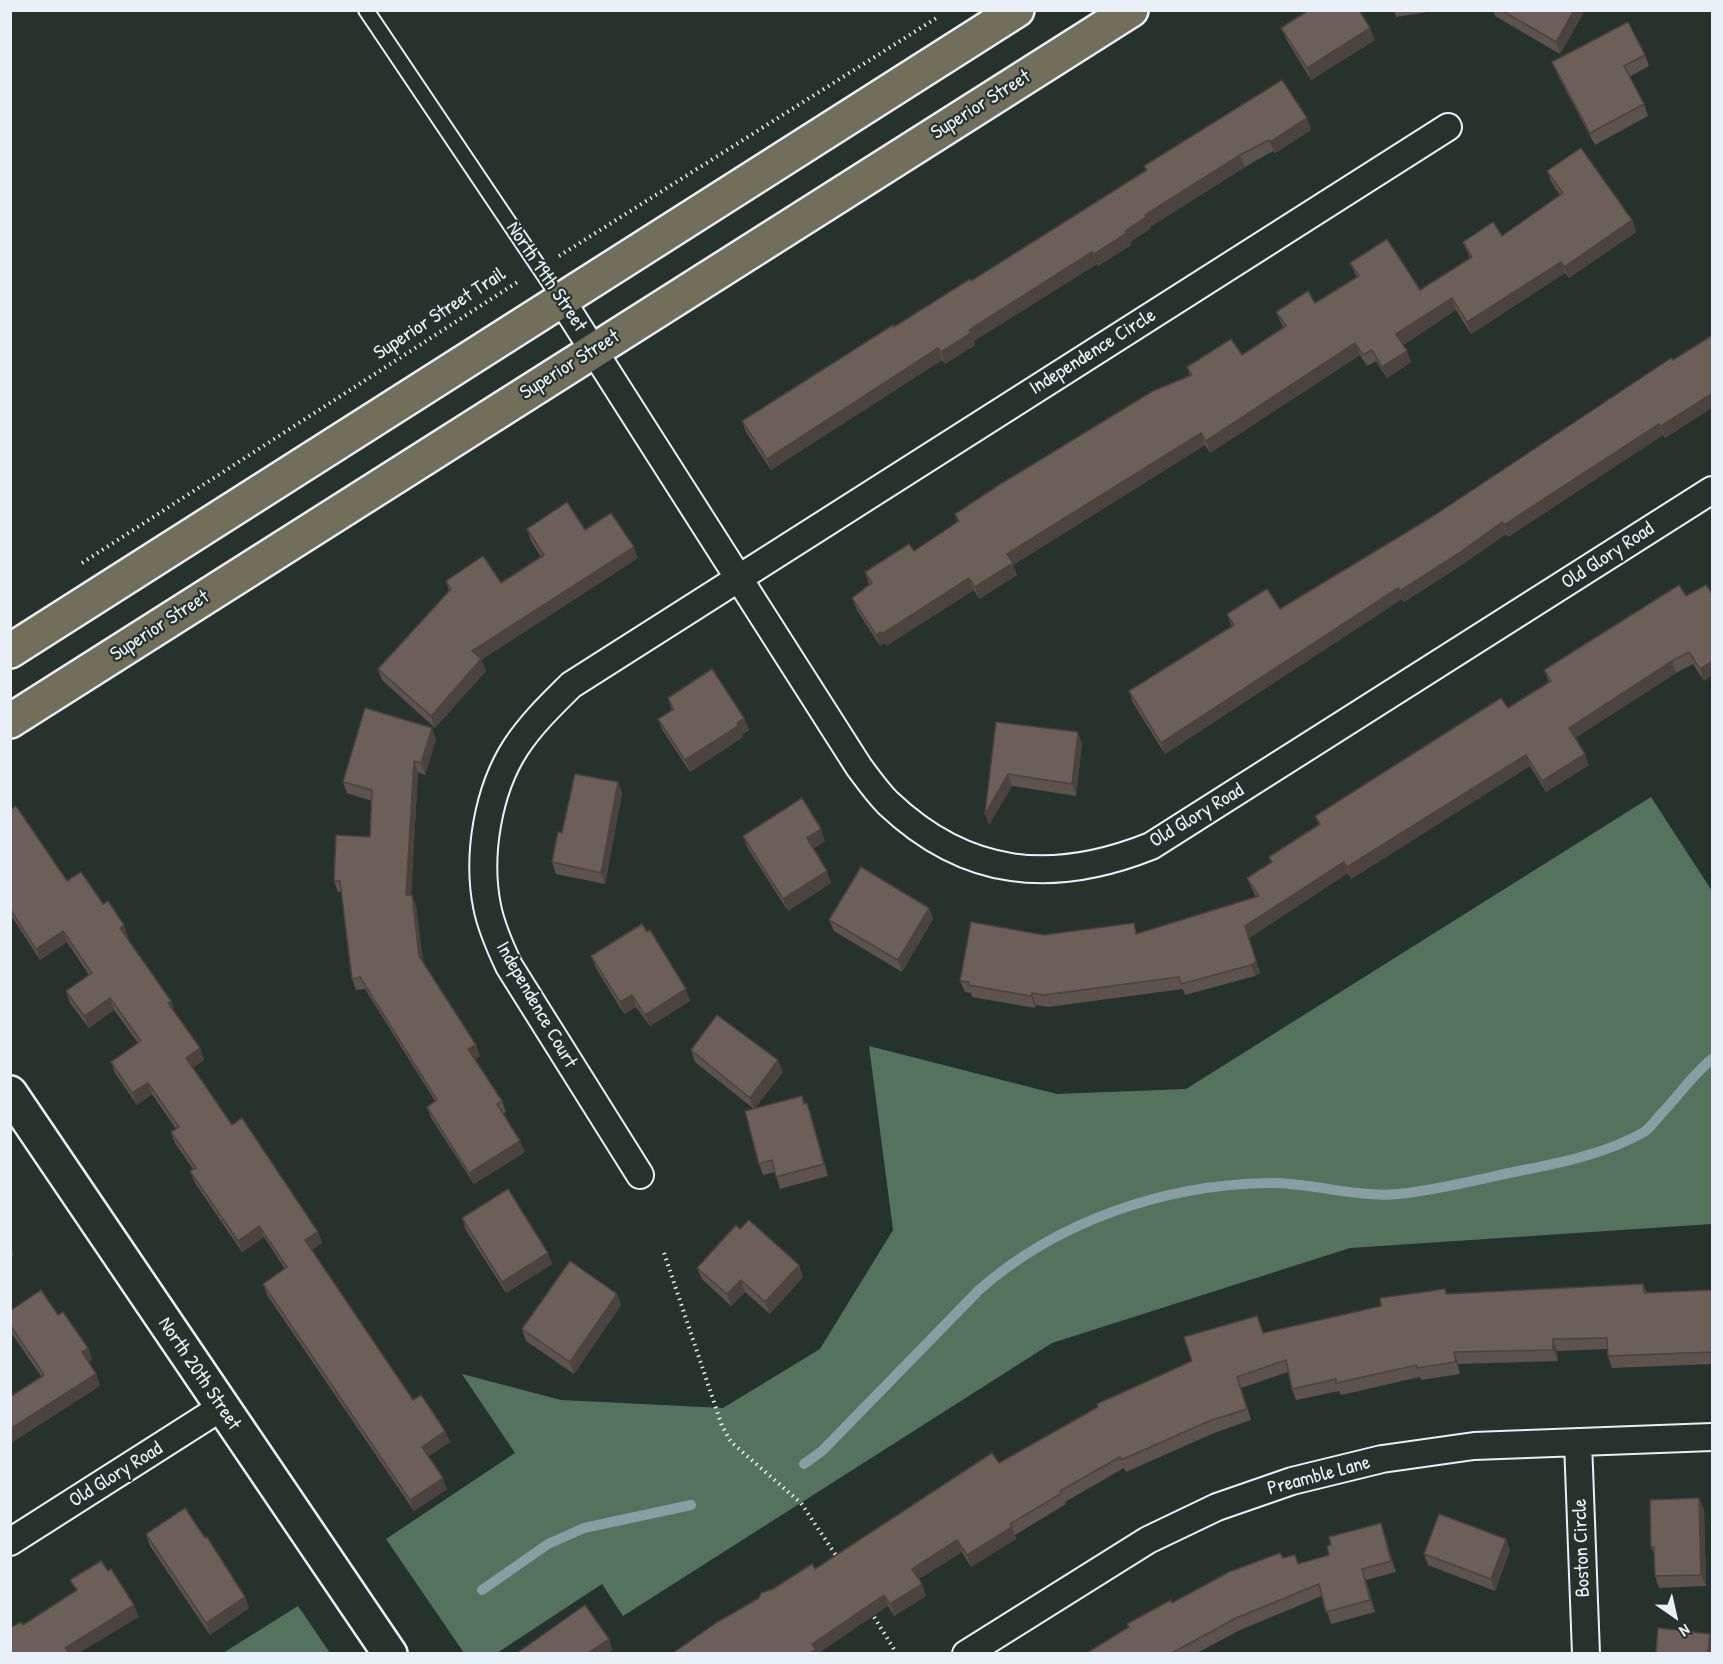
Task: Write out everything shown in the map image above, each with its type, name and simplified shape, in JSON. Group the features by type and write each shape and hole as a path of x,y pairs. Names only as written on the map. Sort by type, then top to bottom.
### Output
{"main road":[{"path":"10,651 1017,10"},
{"name":"Superior Street","path":"10,722 1131,10"}],"street":[{"name":"Independence Circle","path":"739,577 1448,127"},
{"name":"North 19th Street","path":"562,301 739,577"},
{"name":"Old Glory Road","path":"739,577 859,767 886,801 918,829 953,849 992,863 1032,870 1073,869 1113,861 1151,846 1713,490"},
{"name":"Independence Court","path":"640,1175 524,990 498,943 486,895 483,865 488,825 498,784 515,748 540,715 571,685 739,577"},
{"name":"North 20th Street","path":"10,1094 390,1653"},
{"name":"Old Glory Road","path":"10,1542 222,1407"},
{"name":"Preamble Lane","path":"966,1653 1148,1540 1228,1503 1292,1481 1382,1459 1474,1446 1713,1437"},
{"name":"Boston Circle","path":"1578,1442 1586,1653"}],"lane":[{"name":"North 19th Street","path":"366,10 562,301"}],"path":[{"name":"Superior Street Trail","path":"80,564 540,268 939,17"},
{"path":"664,1253 722,1426 731,1442 801,1503 841,1563"},
{"path":"866,1603 897,1653"}],"green space":[{"path":"1651,797 1712,891 1712,1224 1350,1248 1052,1343 623,1616 602,1584 497,1653 464,1653 386,1539 515,1453 462,1374 561,1400 723,1408 820,1349 893,1230 869,1046 1057,1094 1186,1089"},
{"path":"298,1606 330,1653 223,1653"}],"building":[{"path":"1309,10 1359,10 1370,28 1307,68 1281,28"},
{"path":"1501,10 1574,10 1556,42"},
{"path":"1628,22 1645,55 1624,66 1644,104 1590,133 1552,62"},
{"path":"1282,80 1307,118 1270,142 1269,140 1240,155 1145,215 1146,217 1125,231 1127,233 1094,254 1092,252 969,330 971,333 941,352 938,348 767,459 742,421 893,325 894,327 970,279 971,281 1147,170 1144,166"},
{"path":"1581,148 1632,220 1564,267 1561,262 1467,322 1452,298 1396,334 1407,351 1382,367 1372,350 1363,355 1355,343 1206,441 1201,433 1007,554 1013,563 975,587 969,578 882,634 881,632 876,635 852,598 872,583 865,572 909,544 914,551 959,521 955,514 999,485 1153,391 1192,375 1187,367 1231,339 1242,355 1286,326 1276,312 1308,291 1315,303 1359,276 1350,263 1387,239 1420,290 1472,257 1463,242 1493,222 1502,236 1563,193 1547,171"},
{"path":"1713,335 1713,393 1661,426 1659,424 1504,525 1502,522 1459,553 1400,591 1398,588 1161,743 1129,691 1234,625 1227,614 1267,589 1280,609 1435,515 1671,358 1673,360"},
{"path":"567,502 585,530 611,513 634,547 472,651 481,659 431,716 378,669 451,589 446,581 483,556 501,583 544,555 527,529"},
{"path":"1679,585 1686,596 1706,585 1713,595 1713,661 1700,669 1689,652 1672,661 1569,728 1585,754 1542,781 1526,755 1347,867 1344,862 1245,926 1256,961 1251,965 1181,984 1179,977 1044,995 1032,993 1031,996 968,985 969,982 960,981 971,922 1044,935 1134,923 1136,934 1259,896 1247,878 1272,862 1269,857 1320,824 1315,816 1501,698 1508,708 1551,681 1544,670"},
{"path":"712,669 744,718 737,723 738,726 685,760 658,719 674,709 668,698"},
{"path":"365,708 432,728 421,763 414,761 406,895 412,895 419,956 476,1045 468,1049 502,1101 497,1104 520,1141 469,1173 427,1107 437,1100 360,977 352,979 340,881 334,881 336,835 370,837 372,790 343,782"},
{"path":"996,722 1078,732 1072,784 1008,774 985,814"},
{"path":"575,774 618,782 601,873 552,862 558,832 562,833"},
{"path":"802,798 821,829 807,838 827,871 783,899 743,836"},
{"path":"16,806 67,881 81,872 103,904 108,901 124,925 120,928 171,1001 168,1003 200,1048 186,1058 232,1125 242,1118 318,1232 305,1240 413,1400 421,1395 445,1431 422,1447 443,1478 410,1500 263,1284 287,1267 259,1226 238,1241 190,1171 196,1168 171,1132 179,1127 148,1083 132,1093 111,1062 141,1041 110,998 84,1016 66,991 92,973 63,931 36,949 10,909 10,810"},
{"path":"861,867 929,908 898,960 829,920"},
{"path":"642,924 647,932 650,930 686,989 645,1015 632,995 620,1002 591,956"},
{"path":"717,1015 778,1060 750,1098 691,1050"},
{"path":"802,1096 804,1104 807,1103 824,1164 776,1177 772,1160 759,1164 745,1111"},
{"path":"508,1189 548,1253 502,1282 462,1218"},
{"path":"749,1220 799,1265 765,1302 741,1280 727,1294 697,1268 736,1225 740,1229"},
{"path":"570,1261 617,1294 570,1362 522,1329"},
{"path":"1643,1284 1644,1293 1713,1290 1713,1352 1608,1356 1607,1338 1553,1339 1553,1350 1454,1352 1456,1362 1417,1368 1417,1365 1336,1383 1336,1379 1292,1389 1286,1360 1237,1377 1247,1409 1209,1421 1121,1460 1120,1457 1060,1491 1062,1493 1010,1524 1012,1527 967,1555 957,1540 912,1569 922,1584 890,1604 884,1595 812,1644 816,1649 810,1653 673,1653 716,1623 759,1598 761,1593 773,1589 812,1564 815,1569 992,1453 999,1463 1098,1407 1097,1404 1192,1361 1184,1337 1257,1316 1263,1333 1381,1306 1380,1298 1445,1289 1446,1294"},
{"path":"41,1290 58,1315 63,1312 88,1348 82,1352 96,1374 10,1429 10,1397 44,1375 10,1325 10,1311"},
{"path":"1699,1498 1701,1575 1655,1576 1654,1547 1651,1547 1650,1500"},
{"path":"185,1508 205,1538 207,1537 245,1597 206,1623 146,1534"},
{"path":"1439,1514 1506,1539 1491,1579 1424,1554"},
{"path":"1381,1523 1391,1561 1362,1569 1370,1600 1326,1612 1319,1584 1236,1618 1172,1653 1087,1653 1129,1627 1127,1624 1229,1572 1280,1553 1283,1558 1295,1555 1298,1564 1329,1555 1327,1546 1331,1545 1329,1537"},
{"path":"101,1561 108,1571 111,1569 134,1605 65,1648 69,1653 10,1653 10,1628 21,1622 23,1625 77,1590 70,1580"},
{"path":"585,1605 609,1639 588,1653 517,1653"},
{"path":"1658,1628 1710,1634 1708,1653 1656,1653"}],"waterway":[{"path":"804,1464 822,1451 979,1290 1042,1244 1077,1226 1114,1211 1151,1200 1228,1185 1283,1183 1366,1194 1398,1194 1444,1187 1567,1161 1615,1146 1644,1132 1712,1059"},
{"path":"482,1590 548,1544 584,1528 691,1505"}]}
